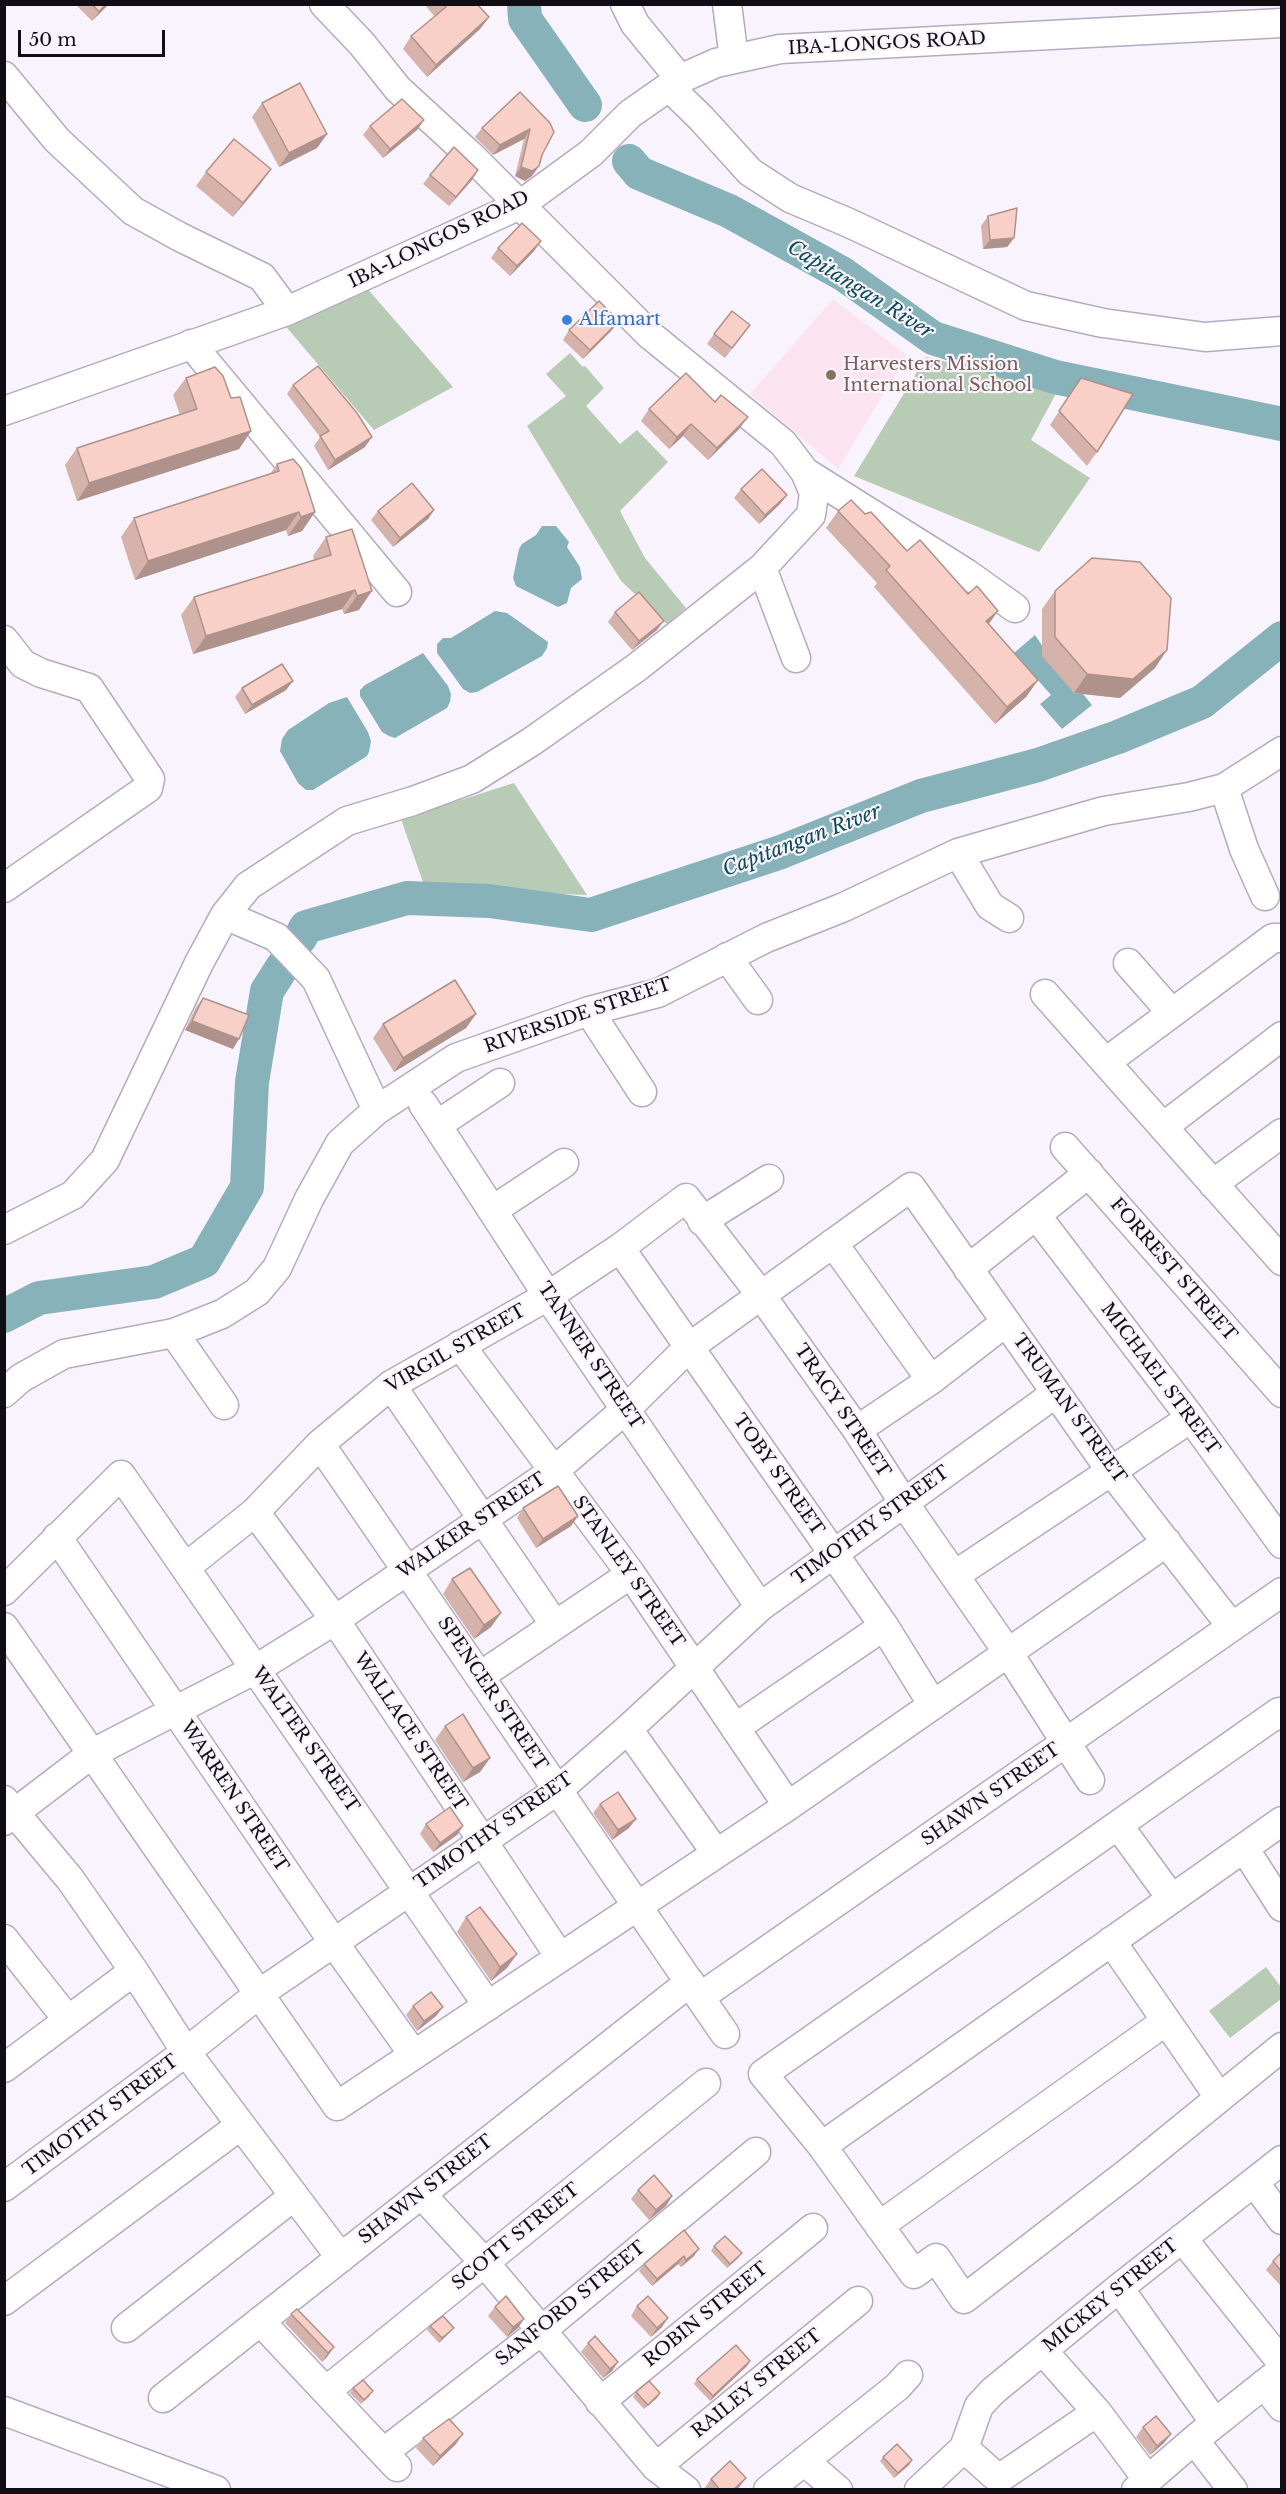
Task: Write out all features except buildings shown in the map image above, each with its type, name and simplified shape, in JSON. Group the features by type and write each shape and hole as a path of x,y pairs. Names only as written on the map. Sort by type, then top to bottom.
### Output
{"street":[{"path":"4,1230 73,1195 105,1160 199,963 225,915 248,885 347,821 413,801 472,779 531,742 636,668 762,568 811,515 814,493 805,472 783,443 650,334 520,205 398,89 362,44 324,4"},
{"path":"625,4 635,24 674,83 701,118 750,172 790,198 849,223 1026,306 1103,323 1205,337 1281,331"},
{"path":"727,4 734,58"},
{"name":"IBA-LONGOS ROAD","path":"4,411 287,311 520,205 591,153 630,114 674,83 734,58 780,49 1281,23"},
{"path":"4,76 57,140 133,211 262,277 287,311"},
{"path":"191,344 397,592"},
{"path":"805,472 966,573 1015,608"},
{"path":"762,568 796,658"},
{"path":"4,640 23,664 41,673 89,688 150,778 148,788 4,888"},
{"name":"RIVERSIDE STREET","path":"4,1393 21,1378 64,1354 174,1333 222,1314 257,1292 277,1268 309,1199 340,1143 377,1110 456,1058 589,1011 658,993 766,938 844,907 958,853 1104,812 1189,797 1224,788 1281,751"},
{"path":"1224,788 1244,849 1265,896"},
{"path":"958,853 975,885 990,906 1009,918"},
{"path":"225,915 276,937 316,979 377,1110"},
{"path":"1106,1062 1273,938 1281,938"},
{"path":"728,957 758,1000"},
{"path":"1128,963 1172,1014"},
{"path":"1045,994 1213,1184 1277,1249"},
{"path":"589,1011 642,1092"},
{"path":"1163,1127 1281,1036"},
{"name":"TANNER STREET","path":"500,1083 430,1115 548,1296 760,1607"},
{"path":"1213,1184 1281,1133"},
{"name":"FORREST STREET","path":"1065,1147 1281,1393"},
{"path":"493,1210 564,1163"},
{"path":"968,1269 1089,1173"},
{"path":"702,1221 769,1179"},
{"name":"WALKER STREET","path":"8,1811 93,1753 256,1669 335,1620 555,1470 626,1408 688,1348 911,1187"},
{"name":"TRUMAN STREET","path":"911,1187 1111,1470 1233,1627"},
{"name":"TRACY STREET","path":"686,1198 761,1295 857,1430 904,1503 1009,1654 1090,1779"},
{"name":"VIRGIL STREET","path":"186,1567 255,1512 320,1444 391,1385 548,1296 620,1248 686,1198"},
{"name":"MICHAEL STREET","path":"1036,1215 1191,1418 1281,1544"},
{"path":"833,1243 931,1380"},
{"name":"TOBY STREET","path":"620,1248 884,1626 933,1705"},
{"path":"857,1430 931,1380 1006,1322"},
{"path":"174,1333 224,1405"},
{"name":"STANLEY STREET","path":"460,1345 631,1574 788,1806"},
{"path":"391,1385 555,1625"},
{"name":"TIMOTHY STREET","path":"4,2187 186,2052 260,1993 558,1790 628,1730 694,1666 760,1607 1056,1393"},
{"path":"955,1575 1191,1418"},
{"name":"SPENCER STREET","path":"320,1444 725,2034"},
{"name":"WALTER STREET","path":"57,1537 121,1475 488,2006"},
{"name":"WALLACE STREET","path":"255,1512 335,1620 560,1957"},
{"path":"4,1591 57,1537"},
{"name":"WARREN STREET","path":"57,1537 334,1943 414,2055"},
{"path":"4,1627 338,2106 788,1806 1167,1542"},
{"path":"480,1676 631,1574"},
{"name":"SHAWN STREET","path":"163,2398 421,2194 695,1990 1066,1742 1281,1593"},
{"path":"735,1728 884,1626"},
{"path":"1280,2053 1219,2097 1131,2170 964,2299 936,2258 914,2274 822,2146 763,2074 1279,1712 1281,1716"},
{"path":"628,1730 716,1853"},
{"path":"8,1811 70,1879 134,1971 186,2052 341,2258"},
{"path":"822,2146 1281,1821"},
{"path":"1118,1825 1172,1899"},
{"path":"1244,1848 1281,1907"},
{"path":"4,1939 68,2020"},
{"path":"1111,1941 1219,2097"},
{"path":"4,2068 134,1971"},
{"path":"879,2226 1166,2021"},
{"name":"SCOTT STREET","path":"326,2391 706,2084"},
{"path":"4,2301 241,2125"},
{"name":"SANFORD STREET","path":"326,2391 391,2460 541,2331 756,2152"},
{"name":"MICKEY STREET","path":"964,2448 979,2406 1119,2288 1281,2160"},
{"path":"1254,2182 1281,2220"},
{"path":"421,2194 484,2262 656,2467 686,2490"},
{"path":"126,2328 294,2196"},
{"name":"ROBIN STREET","path":"600,2402 813,2228"},
{"path":"1182,2238 1276,2372 1281,2407"},
{"path":"1119,2288 1204,2431 1233,2490"},
{"name":"RAILEY STREET","path":"656,2467 858,2301"},
{"path":"260,2321 326,2391"},
{"path":"1043,2350 1097,2412 1142,2485 1276,2372"},
{"path":"768,2490 897,2388 908,2375"},
{"path":"4,2411 216,2490"},
{"path":"919,2490 964,2448 994,2475 1003,2476 1097,2412"},
{"path":"804,2461 838,2490"}],"shaded area":[{"name":"Harvesters Mission International School","path":"833,299 907,355 838,469 750,394"}],"green space":[{"path":"365,286 453,387 374,430 282,322"},
{"path":"570,353 604,388 586,406 620,444 637,430 668,462 620,511 645,558 686,608 667,624 621,581 527,426 566,396 546,374"},
{"path":"926,357 1059,388 1031,440 1090,478 1039,552 854,476"},
{"path":"514,783 587,895 425,888 401,819"},
{"path":"1266,1967 1281,1987 1281,1999 1230,2038 1209,2011"}],"water":[{"path":"542,526 556,526 569,542 567,547 580,567 582,579 571,588 567,603 558,607 516,586 513,578 519,549 522,544 536,535"},
{"path":"495,611 507,613 548,642 547,648 542,656 477,692 470,693 463,689 437,653 437,644 443,638 451,638"},
{"path":"1035,635 1074,693 1083,694 1092,705 1062,729 1040,704 1051,695 1014,653"},
{"path":"423,653 448,686 451,694 450,702 447,708 395,738 389,736 382,732 360,696 360,690"},
{"path":"347,697 368,732 371,741 369,752 367,756 313,790 306,790 298,783 280,751 282,739 288,730 329,703"}],"waterway":[{"name":"Capitangan River","path":"524,4 525,19 585,105"},
{"name":"Capitangan River","path":"629,161 639,173 729,211 843,274 933,338 1055,377 1282,424"},
{"name":"Capitangan River","path":"300,938 306,927 407,898 489,901 591,915 781,852 921,796 1038,765 1118,737 1202,702 1282,638"},
{"name":"Capitangan River","path":"4,1316 39,1298 154,1282 204,1261 247,1187 252,1082 267,991 283,966"}],"place":[{"name":"Alfamart","path":"567,320"},
{"name":"Harvesters Mission International School","path":"831,375"}]}
